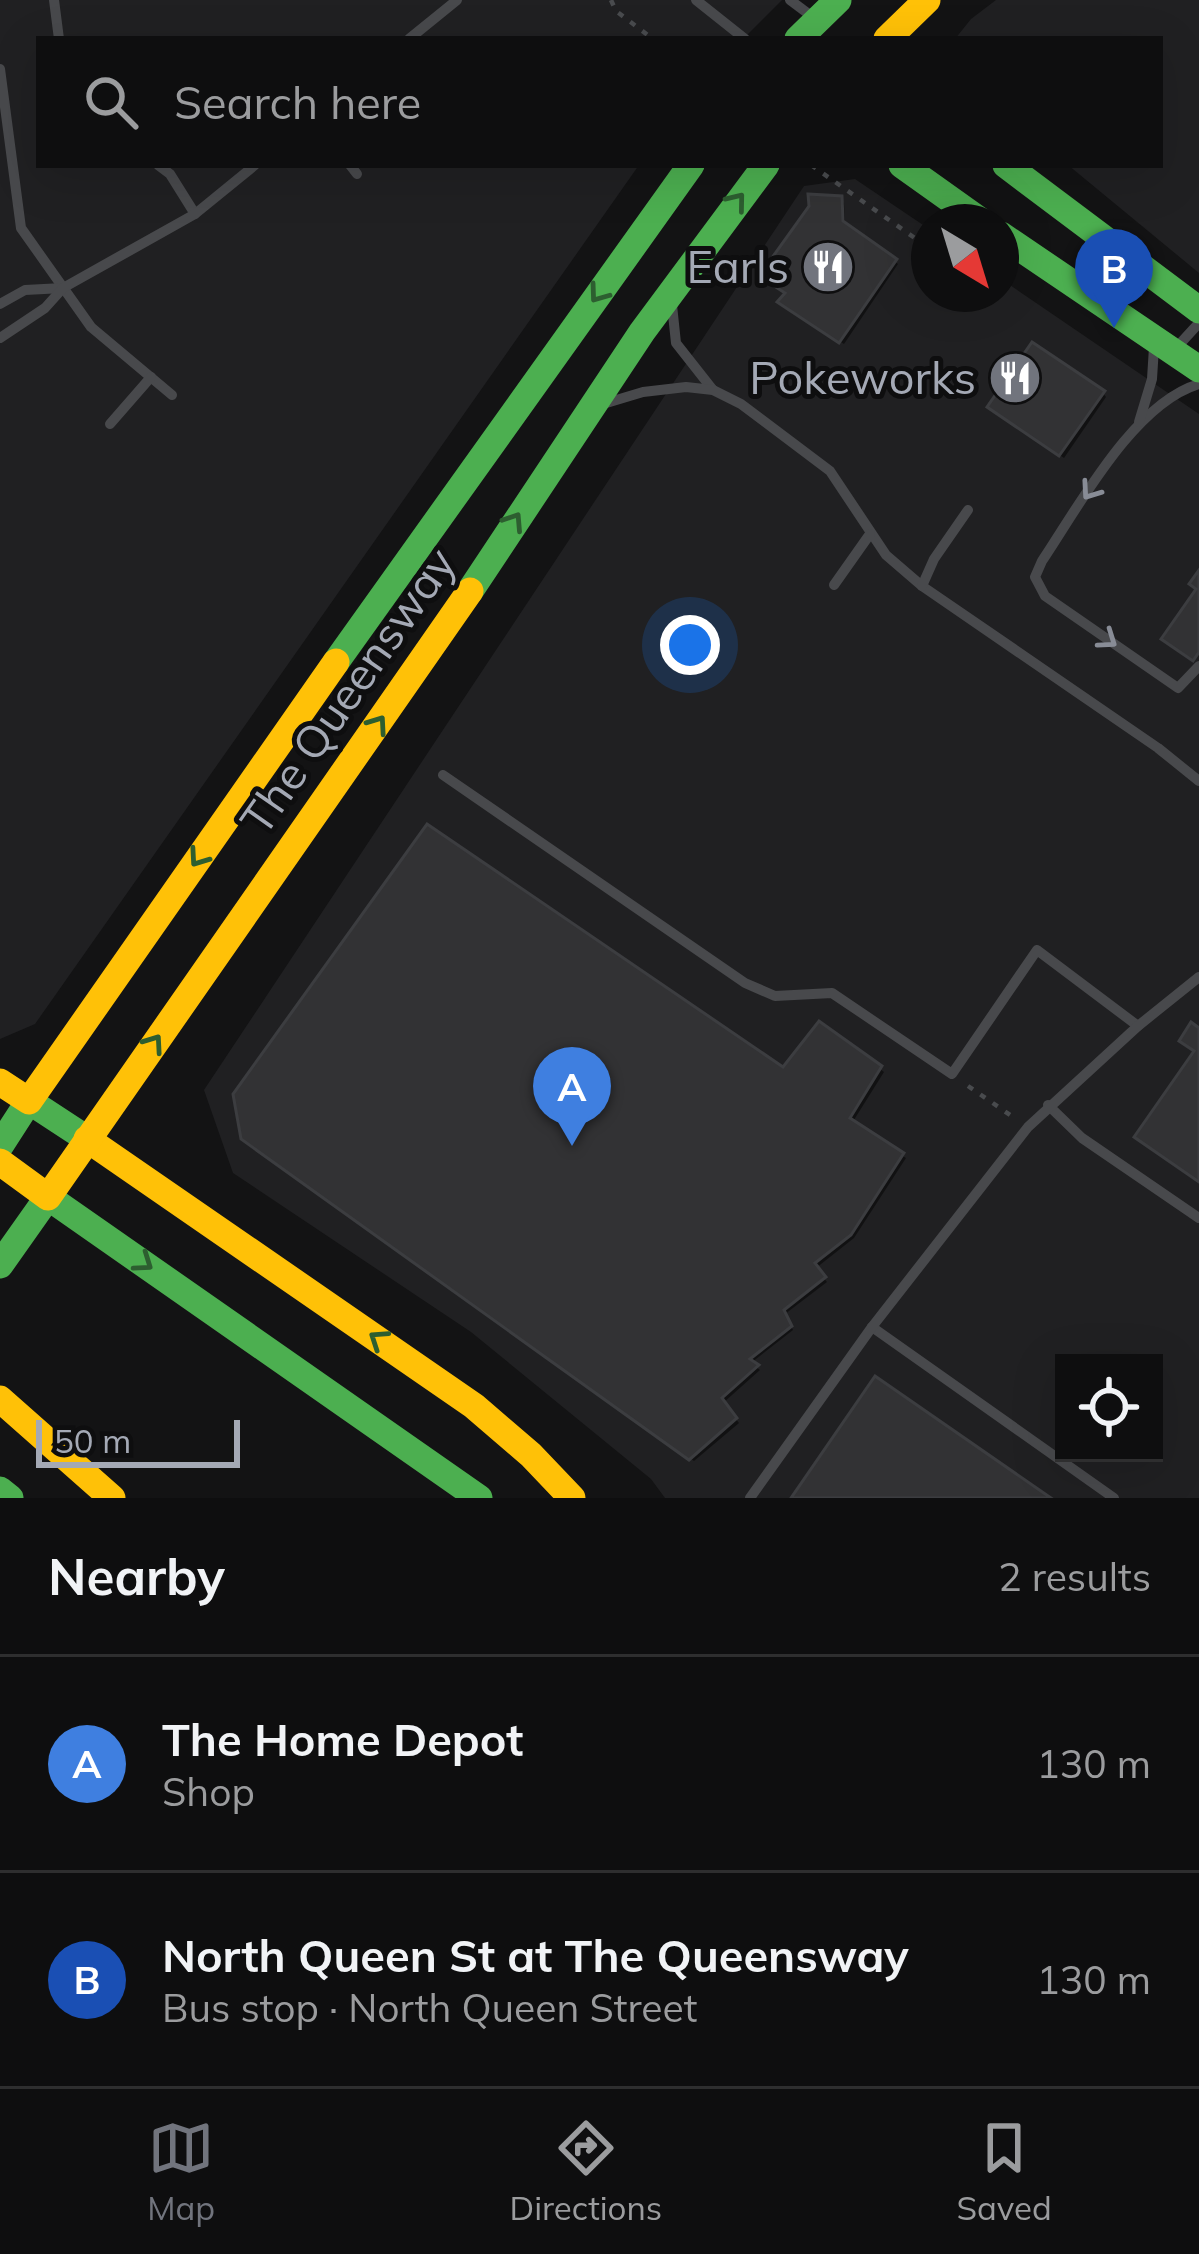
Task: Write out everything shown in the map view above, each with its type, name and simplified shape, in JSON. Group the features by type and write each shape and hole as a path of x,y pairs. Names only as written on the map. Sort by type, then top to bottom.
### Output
{"main road":[{"path":"808,30 838,0"},
{"path":"890,36 927,0"},
{"name":"The Queensway","path":"0,1146 410,556 689,168"},
{"name":"The Queensway","path":"0,1265 451,620 584,413 679,277 764,168"},
{"path":"906,168 957,204"},
{"path":"1010,168 1199,310"},
{"path":"1019,247 1199,368"},
{"path":"0,1082 474,1406 572,1498"},
{"path":"0,1162 479,1498"},
{"path":"0,1399 112,1498"},
{"path":"0,1490 10,1498"}],"lane":[{"path":"54,0 58,36"},
{"path":"425,34 457,0"},
{"path":"696,0 742,36"},
{"path":"790,0 808,30"},
{"path":"0,69 21,228 91,327 172,395"},
{"path":"162,168 195,214"},
{"path":"0,338 45,308 63,288 195,214 251,168"},
{"path":"679,277 672,303 676,343 713,390"},
{"path":"0,304 25,290 63,288"},
{"path":"1138,422 1163,344 1199,322"},
{"path":"110,424 151,377"},
{"path":"1199,384 1163,400 1138,422 1035,577 1045,596 1178,688 1199,666"},
{"path":"584,413 643,392 686,387 713,390 761,416 830,471 886,555 922,586 1199,781"},
{"path":"922,586 934,559 968,510"},
{"path":"834,585 870,534"},
{"path":"443,775 745,983 775,996 832,993 952,1074 1037,950 1138,1026"},
{"path":"750,1498 872,1328 1028,1127 1199,977"},
{"path":"1048,1106 1082,1138 1199,1218"},
{"path":"872,1328 1114,1498"}],"path":[{"path":"611,0 616,11 649,36"},
{"path":"815,168 911,236"},
{"path":"952,1074 1028,1127"}],"shaded area":[{"path":"0,0 782,0 746,36 36,36 36,168 637,168 35,1024 0,1039"},
{"path":"996,0 1199,0 1199,273 1072,168 1163,168 1163,36 957,36"},
{"path":"855,179 911,217 911,312 1019,312 1019,291 1199,414 1199,1498 665,1498 651,1479 471,1332 233,1173 204,1090 804,186"}],"building":[{"name":"Earls","path":"808,194 842,196 843,221 897,259 839,343 777,302 785,293 759,276 809,206"},
{"path":"1032,342 1105,391 1059,456 987,407"},
{"path":"1199,570 1199,652 1193,661 1161,639 1196,589 1189,584"},
{"path":"427,824 783,1067 819,1021 882,1066 850,1118 904,1153 851,1235 815,1263 826,1277 784,1310 792,1326 750,1359 759,1365 722,1398 737,1418 689,1460 241,1139 233,1094"},
{"path":"1191,1022 1199,1028 1199,1182 1134,1137 1194,1051 1179,1041"},
{"path":"875,1376 1051,1498 791,1498"}],"traffic: fast":[{"path":"801,36 838,0"},
{"path":"336,662 689,168"},
{"path":"470,591 642,332 764,168"},
{"path":"906,168 957,204"},
{"path":"1010,168 1199,310"},
{"path":"1019,247 1199,369"},
{"path":"0,1146 29,1101 87,1139"},
{"path":"0,1265 48,1197"},
{"path":"48,1197 479,1498"},
{"path":"0,1490 10,1498"}],"traffic: slow":[{"path":"890,36 927,0"},
{"path":"0,1162 48,1197 470,591"},
{"path":"0,1082 29,1101 336,662"},
{"path":"87,1139 474,1406 572,1498"},
{"path":"0,1399 112,1498"}],"place":[{"name":"Earls","path":"828,267"},
{"name":"North Queen St at The Queensway","path":"1114,328"},
{"name":"Pokeworks","path":"1015,378"},
{"name":"The Home Depot","path":"572,1146"}]}
